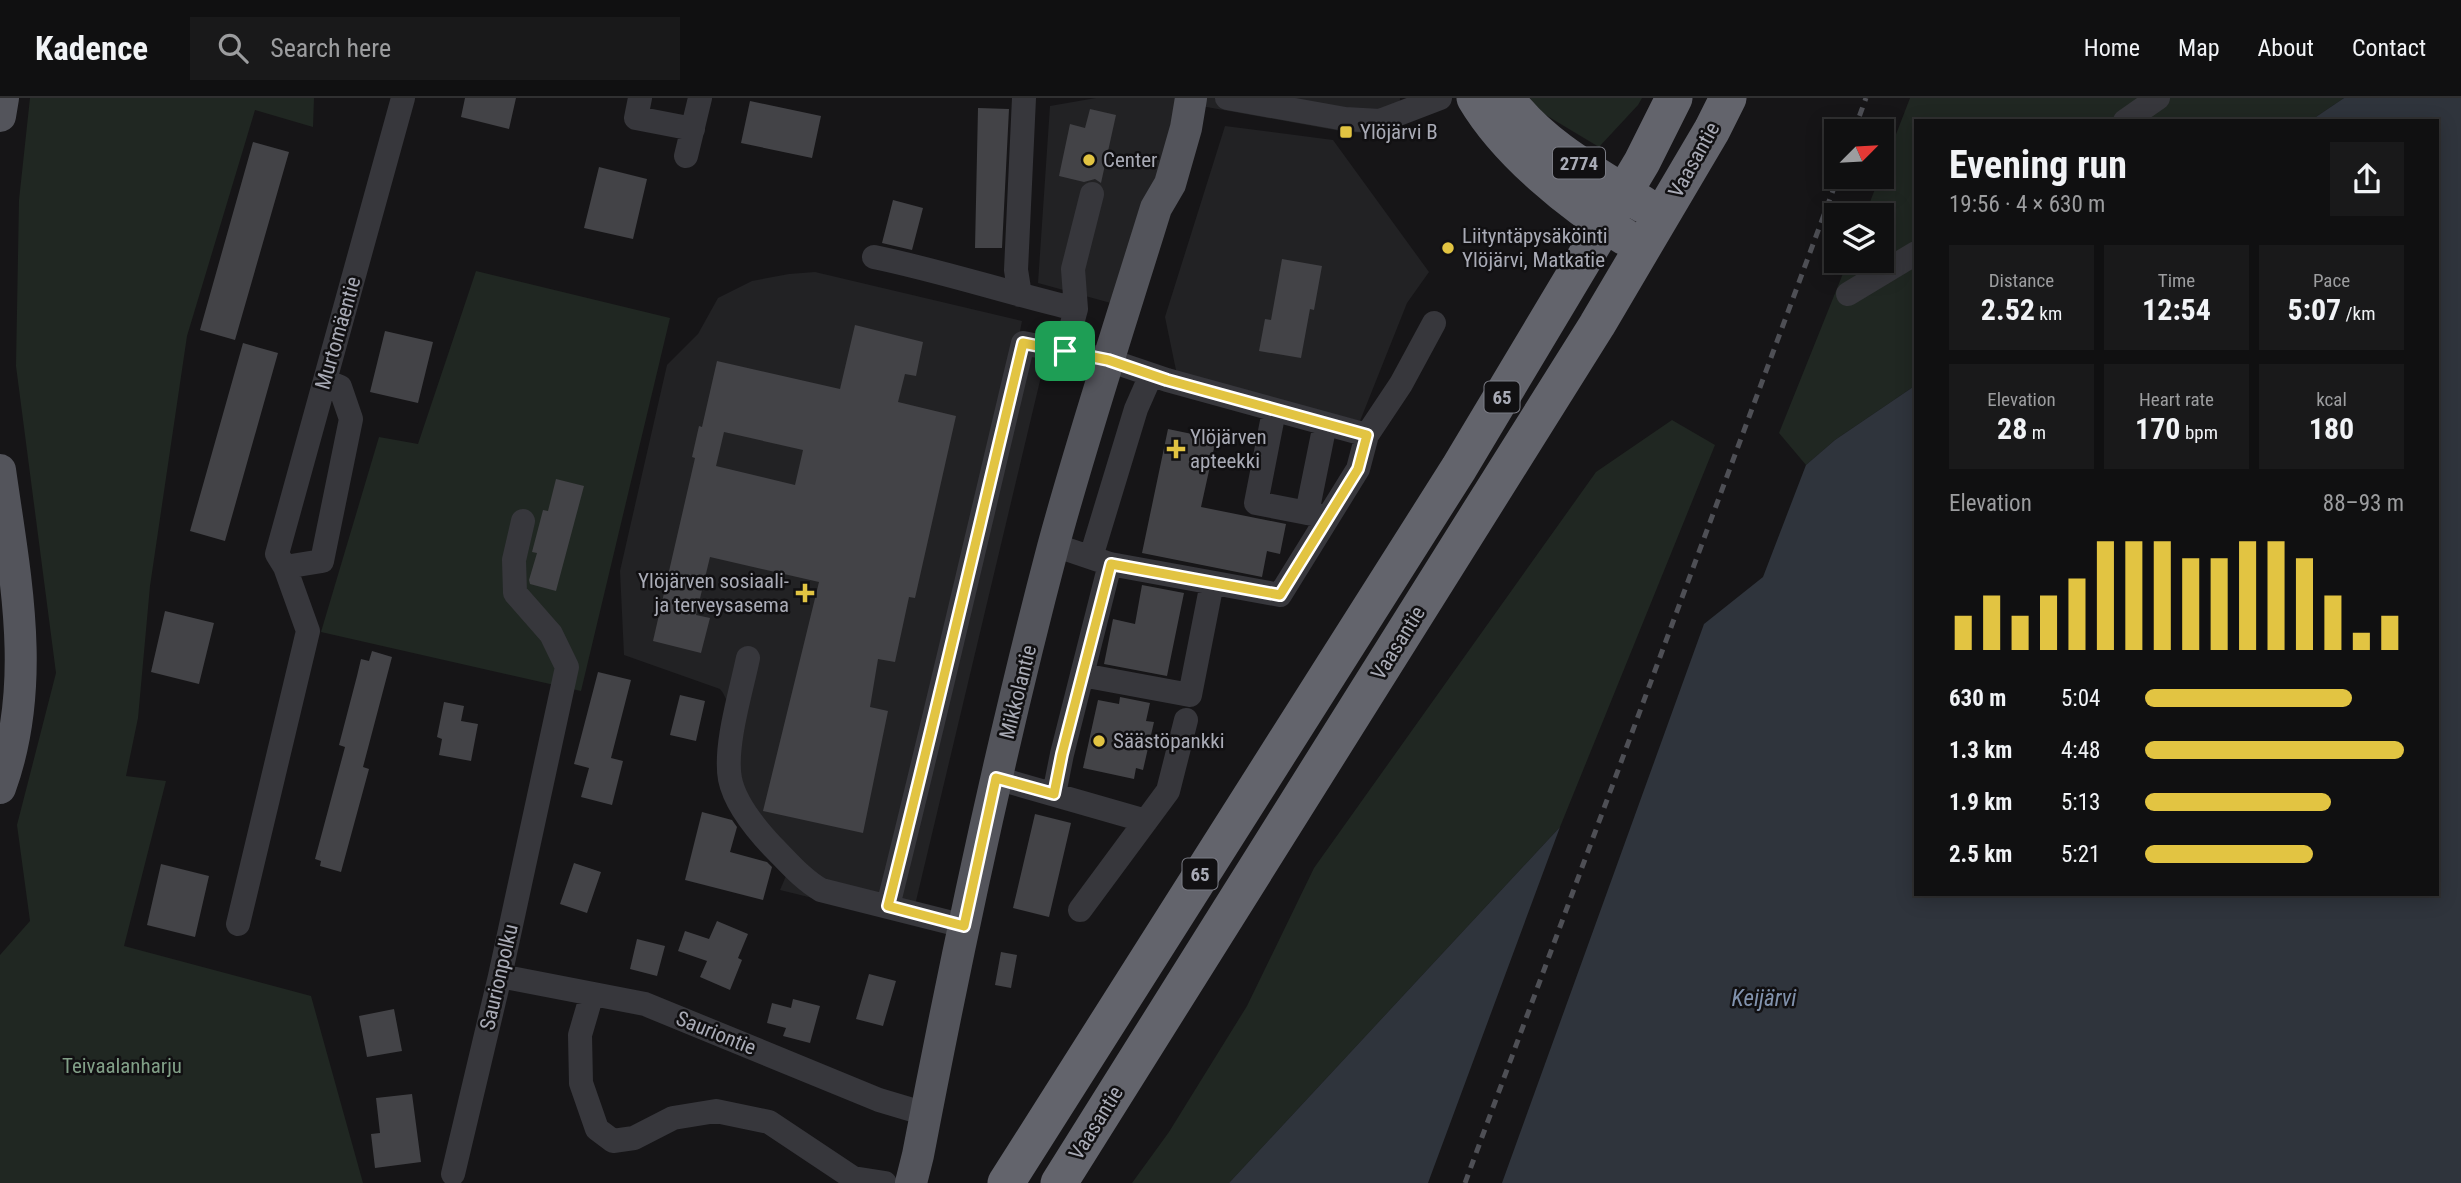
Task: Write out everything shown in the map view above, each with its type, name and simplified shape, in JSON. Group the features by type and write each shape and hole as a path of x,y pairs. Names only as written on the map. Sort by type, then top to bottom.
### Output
{"highway":[{"name":"2774","path":"1475,98 1524,159 1571,202 1644,248"},
{"name":"2774","path":"1506,98 1519,116 1545,141 1662,216"},
{"name":"Vaasantie","path":"1006,1183 1445,490 1624,193 1674,98"},
{"name":"Vaasantie","path":"1059,1183 1503,477 1644,248 1728,98"}],"main road":[{"path":"0,116 3,98"},
{"name":"Mikkolantie","path":"1156,208 1155,186 1172,98"},
{"name":"Mikkolantie","path":"911,1183 996,778 1054,545 1156,208 1170,184 1186,128 1191,98"},
{"path":"0,470 17,596 22,661 18,718 0,788"}],"street":[{"name":"Murtomäentie","path":"238,924 308,631 285,567 277,554 403,98"},
{"path":"640,98 636,118 692,129"},
{"path":"686,156 700,98"},
{"path":"1020,295 1016,270 1024,98"},
{"path":"1227,98 1345,118 1380,121 1440,98"},
{"path":"2128,119 2158,98"},
{"path":"1065,351 1076,309 1073,269 1092,194"},
{"path":"1848,294 1914,254"},
{"path":"874,257 935,270 1076,309"},
{"path":"1054,545 1101,561 1280,595 1317,515 1358,469 1367,435 1401,384 1434,323"},
{"path":"888,906 1023,343 1108,360 1274,411 1367,435"},
{"path":"1054,794 1082,676 1101,561 1136,410 1151,375"},
{"path":"285,567 322,561 351,419 340,387 325,382"},
{"path":"1274,411 1256,503 1317,515"},
{"path":"1317,515 1325,424"},
{"name":"Saurionpolku","path":"453,1174 568,667 551,634 515,593 514,559 523,521"},
{"path":"1082,676 1190,695 1212,583"},
{"path":"747,658 729,749 730,781 740,804 768,841 811,884 821,890 964,926"},
{"path":"1080,911 1168,791 1186,720"},
{"path":"996,778 1146,821"},
{"name":"Sauriontie","path":"500,975 645,1004 888,1103 926,1114"},
{"path":"592,994 580,1035 582,1083 597,1129 613,1141 635,1138 673,1118 716,1111 769,1122 853,1178 885,1183"}],"shaded area":[{"path":"1096,98 1400,98 1398,134 1346,132 1201,106 1140,311 1038,283 1050,106"},
{"path":"1225,126 1333,140 1429,272 1407,303 1360,421 1177,375 1165,317"},
{"name":"Ylöjärven sosiaali- ja terveysasema","path":"815,272 1022,321 1019,336 1049,343 911,922 780,890 786,876 741,820 726,699 723,693 720,689 624,655 620,571 667,365 698,334 718,298 752,281"}],"green space":[{"name":"Teivaalanharju","path":"30,98 314,98 313,127 255,110 187,336 150,586 138,718 126,776 166,781 124,946 311,996 363,1183 0,1183 0,955 30,921 17,825 56,673 16,366 19,200"},
{"path":"1530,98 1642,98 1599,147 1539,111"},
{"path":"1910,98 2344,98 2313,119 1914,119 1914,386 1835,440 1806,465 1779,433 1843,273 1894,273 1894,203 1870,203 1875,189 1894,189 1894,140"},
{"path":"476,271 670,318 581,691 321,632 379,437 418,444"},
{"path":"1672,420 1715,445 1560,827 1229,1183 1132,1183 1169,1132 1247,1006 1314,868 1596,472"}],"water":[{"name":"Keijärvi","path":"2344,98 2461,98 2461,1183 1502,1183 1704,624 1763,577 1806,465 1835,440 1914,386 1914,896 2439,896 2439,119 2313,119"},
{"path":"1560,827 1428,1183 1229,1183"}],"building":[{"path":"465,98 516,98 509,129 461,117"},
{"path":"750,101 821,116 812,158 741,143"},
{"path":"978,108 1009,109 1002,248 975,248"},
{"path":"1090,109 1116,115 1101,183 1095,179 1084,182 1059,176 1070,124 1085,128"},
{"path":"253,142 289,152 235,340 200,330"},
{"path":"599,167 647,179 633,239 584,228"},
{"path":"893,200 923,208 912,250 882,243"},
{"path":"1282,259 1322,266 1314,310 1310,309 1301,358 1259,351 1265,319 1271,320"},
{"path":"855,325 923,342 916,376 905,374 898,402 956,416 915,598 909,597 895,662 878,659 870,707 888,711 863,833 763,811 819,582 710,557 696,615 710,618 701,653 653,641 695,458 692,457 699,426 702,427 717,361 840,389","holes":["724,432 803,450 795,485 716,466"]},
{"path":"385,331 433,342 418,403 370,392"},
{"path":"243,343 278,353 225,541 190,531"},
{"path":"1168,429 1216,439 1201,507 1286,524 1280,554 1267,551 1262,577 1142,553"},
{"path":"556,479 584,486 556,591 530,584 529,580 537,553 532,552 543,510 548,511"},
{"path":"1142,585 1184,593 1167,676 1104,664 1113,619 1135,624"},
{"path":"165,611 214,623 199,684 151,672"},
{"path":"372,651 392,657 363,767 369,769 341,872 320,866 321,861 315,859 345,747 339,745 361,659 369,661"},
{"path":"598,672 631,680 611,758 623,761 612,805 581,797 589,768 574,764"},
{"path":"680,695 705,701 696,741 670,735"},
{"path":"1120,697 1150,703 1146,721 1154,722 1143,770 1136,768 1134,779 1083,768 1098,700 1119,704"},
{"path":"444,702 464,706 461,721 478,724 471,761 439,755 442,739 437,737"},
{"path":"702,812 732,820 737,827 730,852 767,862 772,867 763,900 685,880"},
{"path":"1035,814 1071,823 1049,917 1013,908"},
{"path":"574,863 601,872 587,913 560,904"},
{"path":"161,864 209,876 195,937 147,925"},
{"path":"717,921 748,934 738,958 742,960 730,990 700,977 707,961 678,951 685,931 709,939"},
{"path":"637,939 665,946 657,976 630,969"},
{"path":"1001,952 1017,955 1011,988 995,985"},
{"path":"869,974 896,981 883,1026 856,1019"},
{"path":"793,999 820,1006 810,1043 783,1036 786,1028 767,1023 772,1003 791,1008"},
{"path":"394,1009 402,1051 367,1057 359,1016"},
{"path":"412,1094 421,1162 375,1168 371,1134 380,1133 376,1098"}],"railway":[{"path":"1858,119 1866,98"},
{"path":"1465,1183 1834,189"}],"place":[{"name":"Ylöjärvi B","path":"1346,132"},
{"name":"Center","path":"1089,160"},
{"name":"Liityntäpysäköinti Ylöjärvi, Matkatie","path":"1448,248"},
{"name":"Ylöjärven apteekki","path":"1176,449"},
{"name":"Ylöjärven sosiaali- ja terveysasema","path":"805,593"},
{"name":"Säästöpankki","path":"1099,741"}],"route":[{"path":"1023,343 1065,351 1108,360 1274,411 1367,435 1358,469 1280,595 1111,564 1054,794 996,778 964,926 888,906 1023,343"}]}
